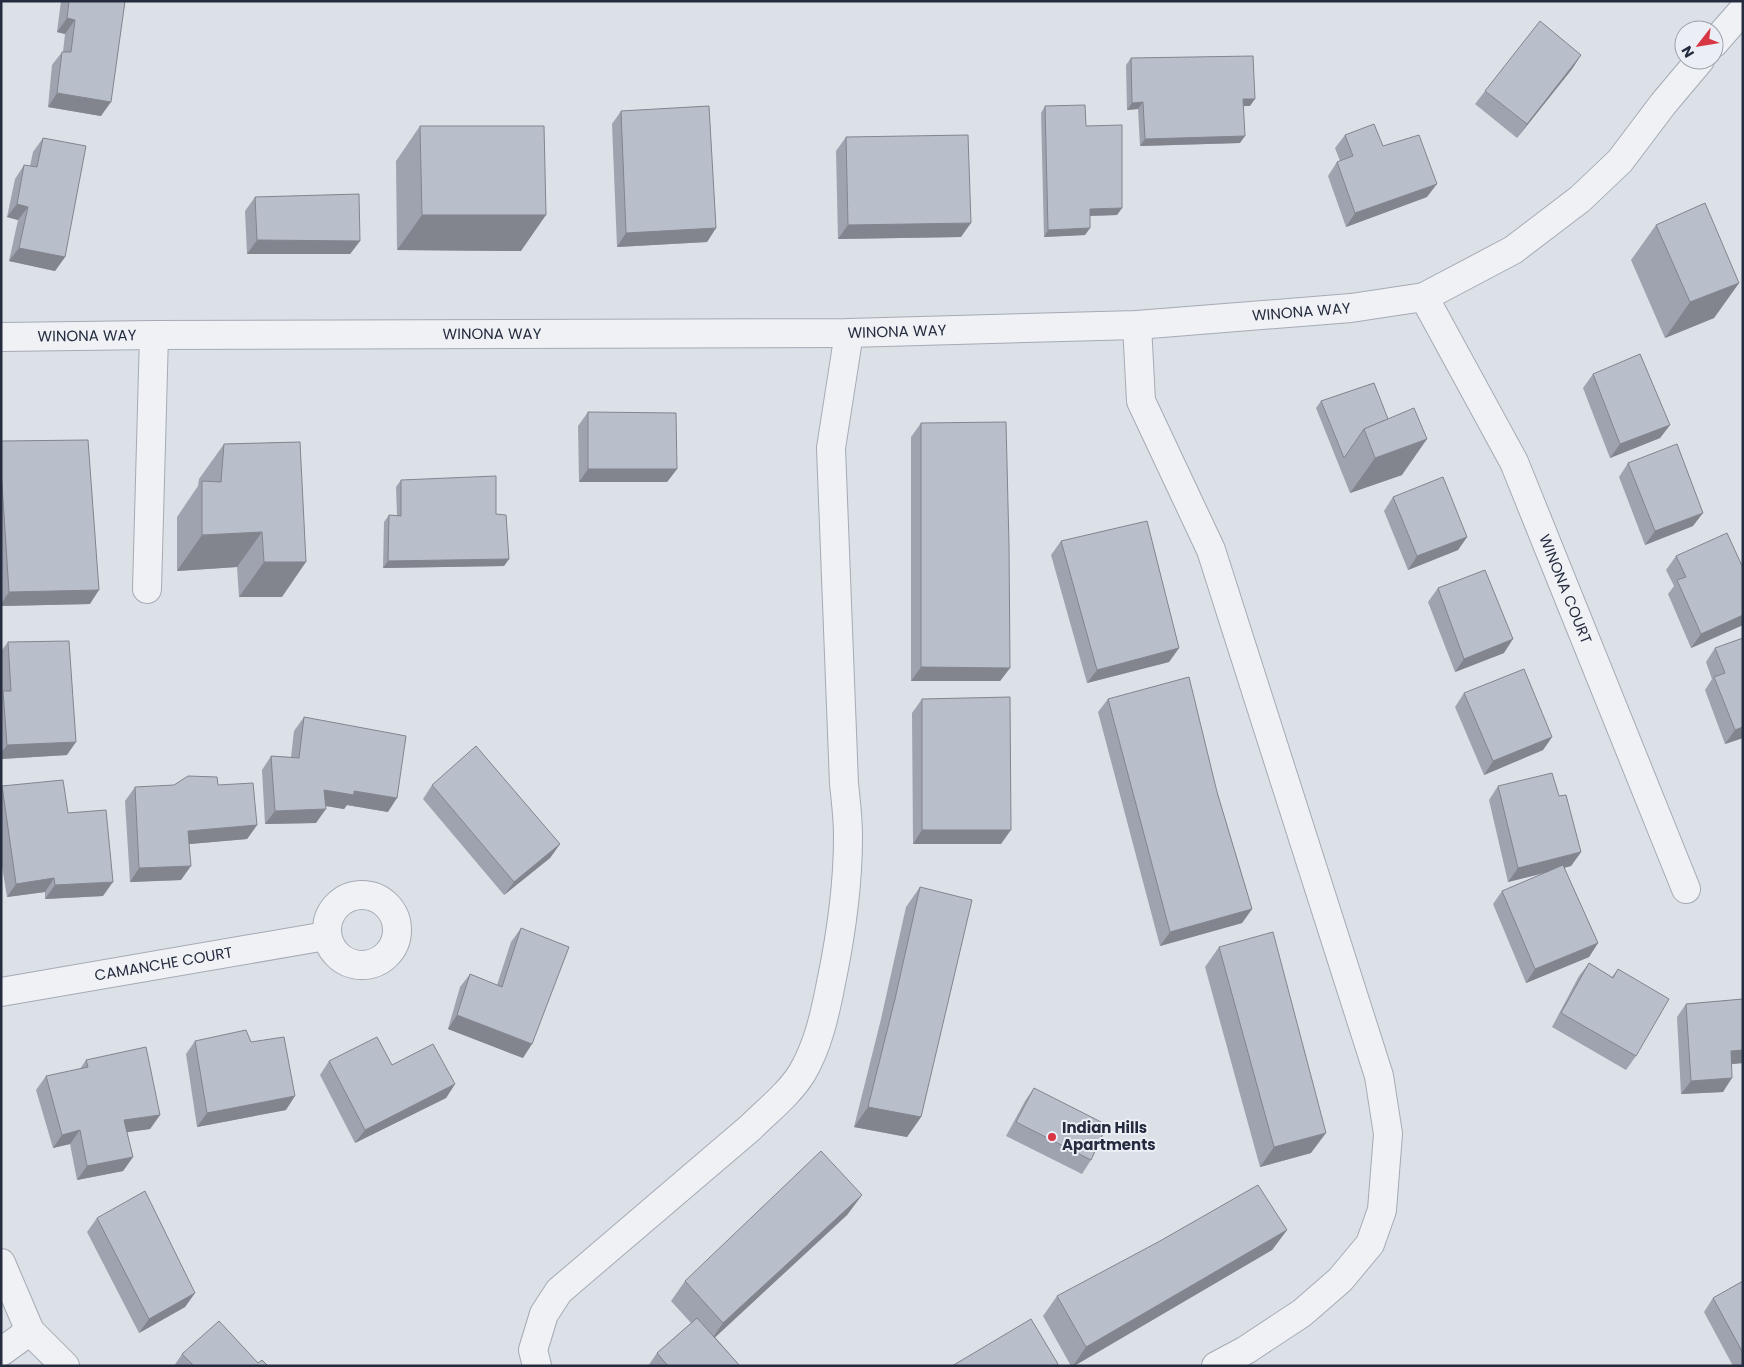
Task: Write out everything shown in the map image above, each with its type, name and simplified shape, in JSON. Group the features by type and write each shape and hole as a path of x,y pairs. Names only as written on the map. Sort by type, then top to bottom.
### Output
{"street":[{"path":"1724,32 1743,10"},
{"name":"WINONA WAY","path":"1,337 849,333 1137,325 1351,308 1424,297 1513,250 1580,199 1620,161 1662,104 1691,70"},
{"name":"WINONA COURT","path":"1424,297 1514,462 1686,889"},
{"path":"1137,325 1141,401 1211,550 1379,1076 1388,1134 1382,1210 1370,1244 1340,1280 1302,1313 1246,1350 1216,1366"},
{"path":"537,1366 533,1350 544,1314 559,1292 750,1128 780,1099 801,1074 814,1049 819,1033 838,949 846,894 848,836 844,784 831,448 849,333"},
{"path":"147,589 154,335"},
{"name":"CAMANCHE COURT","path":"1,992 326,936"},
{"path":"1,1263 30,1331 65,1366"},
{"path":"1,1352 30,1331"}],"building":[{"path":"69,1 125,1 111,102 57,93 62,52 71,52 75,20 67,18"},
{"path":"1540,21 1581,55 1527,124 1485,91"},
{"path":"1253,56 1255,99 1243,99 1245,136 1145,139 1143,102 1132,103 1131,58"},
{"path":"1085,105 1086,126 1122,125 1122,208 1090,209 1090,228 1048,230 1045,106"},
{"path":"709,106 716,228 626,233 621,111"},
{"path":"1374,124 1383,146 1419,135 1437,184 1355,213 1337,162 1353,156 1345,135"},
{"path":"420,126 544,126 546,215 422,215"},
{"path":"968,135 971,223 848,225 846,137"},
{"path":"43,138 86,146 65,257 19,248 28,207 17,204 24,165 37,167"},
{"path":"359,194 360,241 257,240 255,197"},
{"path":"1705,203 1739,283 1690,302 1656,225"},
{"path":"1640,354 1670,425 1620,444 1593,374"},
{"path":"1374,383 1388,419 1364,429 1344,458 1321,401"},
{"path":"1414,408 1427,439 1375,458 1364,429"},
{"path":"588,412 676,413 677,469 588,469"},
{"path":"1006,422 1010,668 921,667 921,423"},
{"path":"88,440 99,590 9,592 1,441"},
{"path":"300,442 306,562 264,562 262,532 202,535 202,481 221,482 224,444"},
{"path":"1677,444 1703,513 1655,531 1628,463"},
{"path":"496,476 496,514 506,515 509,559 388,561 389,515 401,516 401,480"},
{"path":"1443,477 1467,537 1417,556 1393,497"},
{"path":"1147,521 1179,648 1097,670 1061,541"},
{"path":"1727,533 1743,568 1743,615 1701,634 1677,580 1686,577 1676,556"},
{"path":"1485,570 1513,639 1464,659 1438,588"},
{"path":"1743,638 1743,727 1735,730 1714,677 1725,673 1715,648"},
{"path":"69,641 76,742 7,745 3,691 11,691 8,642"},
{"path":"1524,669 1552,737 1493,761 1464,693"},
{"path":"1189,677 1217,792 1252,909 1170,932 1108,699"},
{"path":"1010,697 1011,830 922,830 922,699"},
{"path":"304,717 406,736 397,798 354,791 354,795 324,790 326,809 275,811 271,756 299,758"},
{"path":"476,746 560,844 514,882 432,785"},
{"path":"1552,773 1559,796 1566,795 1581,852 1518,868 1498,786"},
{"path":"188,776 217,777 218,785 253,783 257,825 188,831 191,866 139,868 135,787 174,785"},
{"path":"63,780 68,813 106,810 113,882 55,885 54,878 16,884 2,786"},
{"path":"1563,865 1598,943 1535,969 1502,891"},
{"path":"920,887 972,900 921,1117 868,1107"},
{"path":"521,928 569,947 532,1044 457,1015 470,974 502,987"},
{"path":"1273,932 1326,1133 1274,1147 1219,947"},
{"path":"1589,963 1613,978 1618,969 1669,999 1636,1056 1561,1013"},
{"path":"1743,999 1743,1050 1731,1051 1732,1078 1691,1081 1686,1004"},
{"path":"246,1030 251,1042 284,1037 295,1096 207,1113 195,1041"},
{"path":"377,1037 392,1065 433,1044 455,1084 365,1130 329,1061"},
{"path":"146,1047 160,1115 124,1120 133,1157 87,1166 80,1130 62,1135 46,1076 88,1067 86,1060"},
{"path":"1034,1088 1107,1125 1091,1160 1016,1122"},
{"path":"821,1151 862,1195 723,1323 685,1281"},
{"path":"1258,1185 1287,1230 1086,1347 1057,1296 1160,1241"},
{"path":"145,1191 195,1293 149,1319 97,1218"},
{"path":"1743,1281 1743,1353 1713,1298"},
{"path":"697,1318 740,1366 668,1366 657,1353"},
{"path":"1031,1319 1058,1364 1056,1366 952,1366"},
{"path":"219,1321 258,1363 262,1360 268,1366 194,1366 182,1354"}],"place":[{"name":"Indian Hills Apartments","path":"1052,1137"}]}
